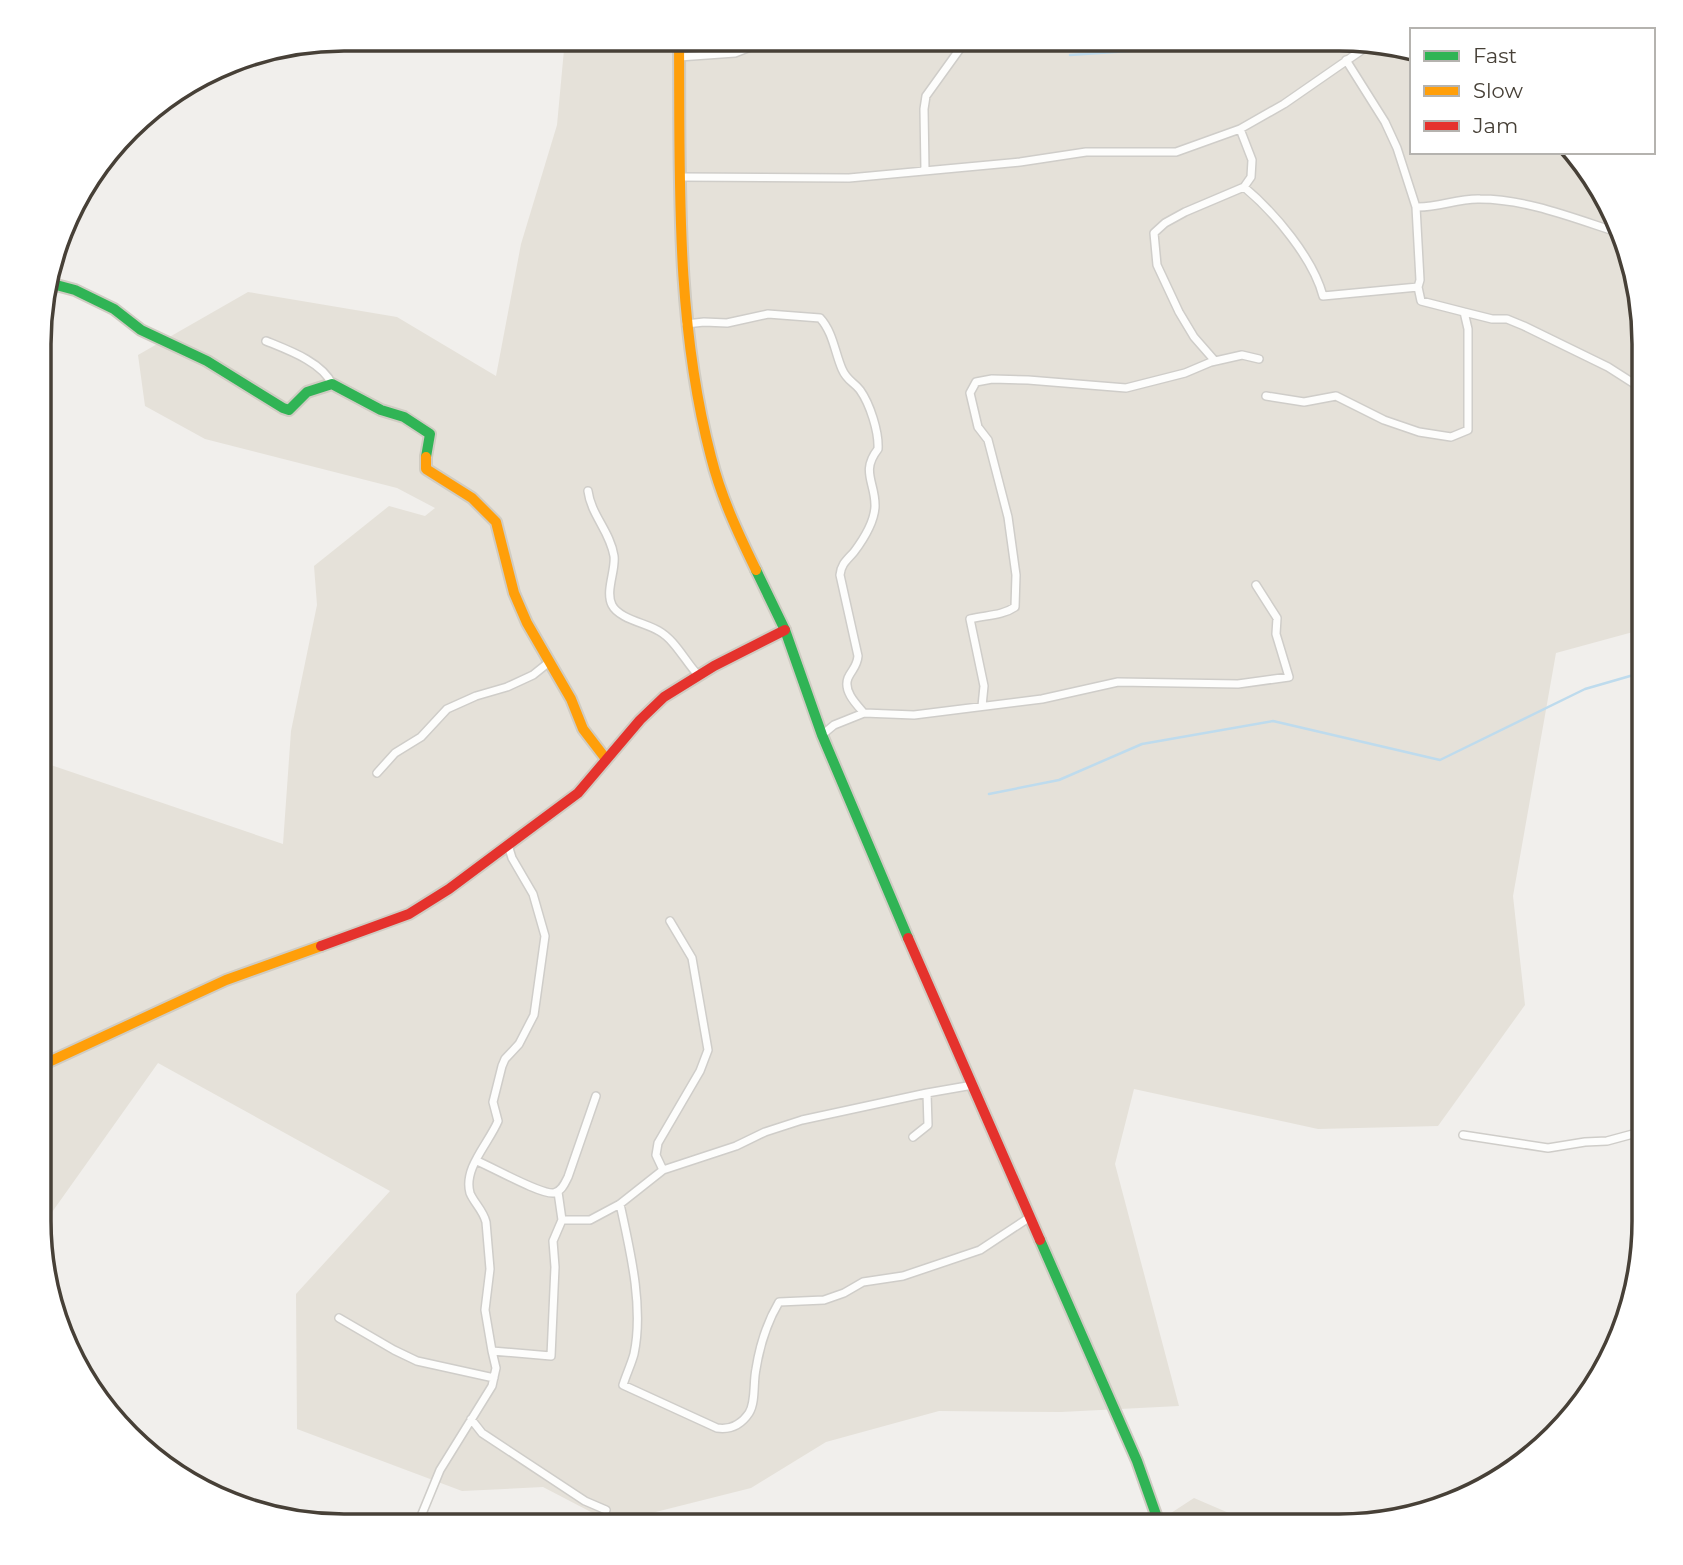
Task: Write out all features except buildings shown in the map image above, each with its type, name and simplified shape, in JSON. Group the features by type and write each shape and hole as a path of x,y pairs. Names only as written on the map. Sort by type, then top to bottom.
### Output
{"street":[{"path":"679,51 681,255 686,324 698,403 711,459 731,518 785,630 822,735 1137,1461 1156,1514"},
{"path":"679,57 740,51"},
{"path":"925,170 926,96 958,51"},
{"path":"681,177 849,178 1020,162 1086,152 1165,154 1189,149 1240,129 1284,104 1360,51"},
{"path":"1346,60 1385,122 1397,148 1416,207 1420,280 1418,287 1421,301 1492,319 1507,319 1608,367 1632,382"},
{"path":"1215,361 1194,337 1179,312 1157,265 1154,233 1165,223 1185,212 1244,187 1251,177 1252,160 1240,129"},
{"path":"1244,187 1264,203 1300,251 1320,283 1323,296 1418,287"},
{"path":"1416,207 1432,208 1480,199 1507,202 1535,207 1609,230"},
{"path":"56,287 75,290 114,309 141,330 207,361 289,410 310,390 332,384"},
{"path":"1266,397 1304,402 1336,396 1384,420 1419,432 1451,437 1468,430 1468,329 1464,312"},
{"path":"686,324 727,323 768,314 820,318 826,325 842,370 849,381 860,389 875,424 878,449 870,461 869,479 875,506 866,533 841,565 839,575 858,656 856,667 847,682 848,692 864,713"},
{"path":"266,341 313,365 328,376 332,384 381,410 404,417 430,434 426,450 426,469 472,498 496,522 514,593 548,663 571,699 583,729 606,760"},
{"path":"982,706 984,686 970,620 987,614 1006,613 1015,607 1016,575 1008,517 988,440 978,428 970,393 976,382 992,379 1028,380 1126,388 1242,355 1259,359"},
{"path":"587,491 589,503 603,525 614,558 610,597 612,606 662,632 698,675"},
{"path":"822,735 834,725 864,713 914,715 1042,699 1118,682 1238,684 1289,677 1276,634 1277,618 1255,585"},
{"path":"51,1061 226,980 409,914 449,889 578,793 650,710 698,675 785,630"},
{"path":"377,773 395,753 421,737 447,709 476,696 508,687 533,675 548,663"},
{"path":"422,1514 440,1469 492,1386 496,1368 485,1310 490,1269 486,1222 469,1189 469,1179 498,1121 493,1102 502,1066 525,1036 534,1015 545,936 533,894 512,858 508,845"},
{"path":"663,1170 656,1155 659,1143 700,1071 708,1050 692,958 670,921"},
{"path":"562,1220 590,1220 620,1204 663,1170 736,1146 802,1119 972,1085"},
{"path":"913,1137 928,1125 926,1093"},
{"path":"477,1161 545,1192 558,1192 568,1177 596,1096"},
{"path":"1463,1135 1548,1149 1607,1141 1632,1134"},
{"path":"492,1351 551,1356 555,1267 553,1241 562,1220 558,1192"},
{"path":"620,1204 635,1274 634,1354 622,1385 704,1422 729,1429 739,1424 751,1411 755,1370 767,1322 779,1302 824,1300 863,1282 903,1276 980,1250 1030,1217"},
{"path":"339,1318 417,1361 494,1378"},
{"path":"471,1419 482,1433 585,1501 606,1510"}],"shaded area":[{"path":"564,51 1359,51 1410,60 1410,154 1563,154 1602,214 1617,249 1627,286 1632,324 1632,632 1556,653 1513,896 1525,1005 1438,1126 1318,1129 1134,1089 1115,1164 1179,1406 1061,1412 939,1411 826,1442 751,1488 648,1514 595,1514 543,1487 462,1491 297,1429 296,1294 390,1191 158,1063 51,1214 51,765 283,844 291,731 317,605 314,566 389,506 425,516 435,508 397,488 205,439 145,406 138,355 248,292 397,317 496,376 521,244 557,125"},
{"path":"1194,1498 1231,1514 1169,1514"}],"waterway":[{"path":"1070,55 1129,51"},
{"path":"989,794 1059,780 1142,744 1273,721 1440,760 1585,689 1632,675"}],"traffic: fast":[{"path":"56,285 75,290 114,309 141,330 207,361 283,408 289,410 307,392 332,384 381,410 404,417 430,434 426,457"},
{"path":"756,570 785,630 822,735 908,938"},
{"path":"1040,1240 1137,1461 1156,1514"}],"traffic: slow":[{"path":"679,51 682,249 691,354 699,405 715,472 730,515 756,570"},
{"path":"426,457 426,469 472,498 496,522 514,593 527,623 571,699 583,729 606,759"},
{"path":"51,1061 226,980 321,946"}],"traffic: jam":[{"path":"321,946 409,914 449,889 578,793 640,720 664,697 714,666 785,630"},
{"path":"908,938 1040,1240"}]}
